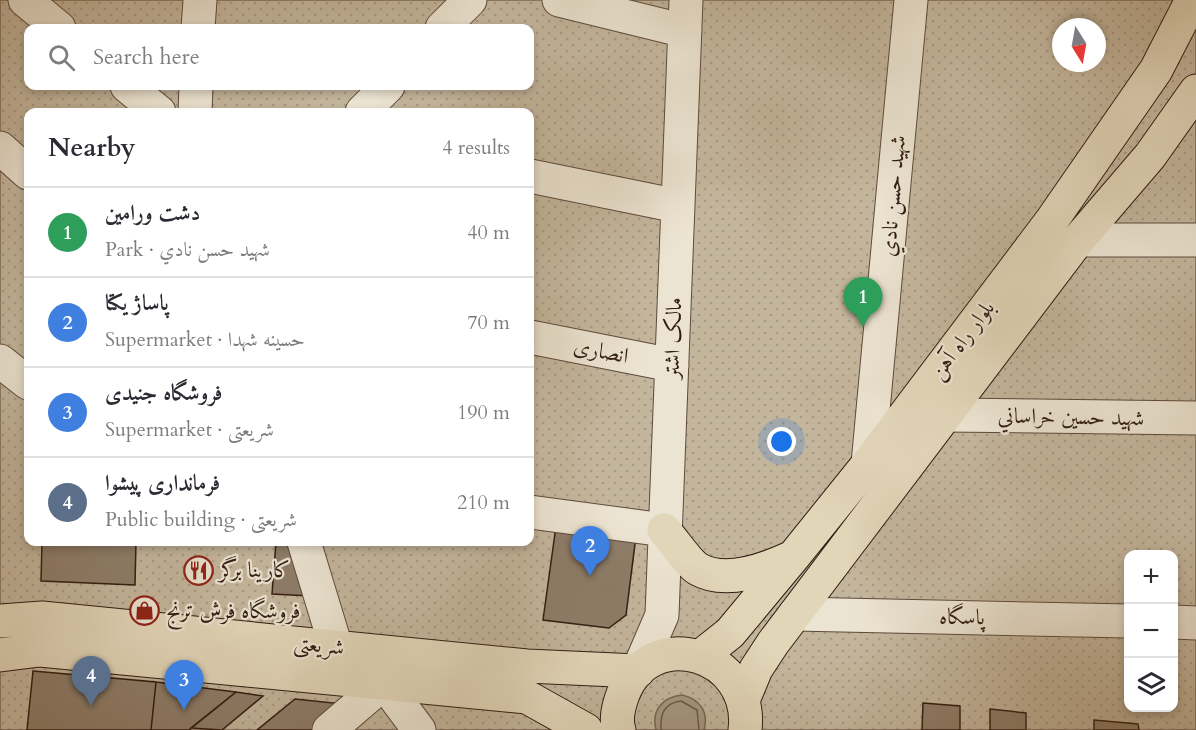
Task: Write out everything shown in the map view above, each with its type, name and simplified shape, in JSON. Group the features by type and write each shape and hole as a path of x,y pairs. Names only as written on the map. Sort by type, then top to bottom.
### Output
{"main road":[{"name":"بلوار راه آهن","path":"701,656 730,633 868,464 1065,202 1156,70 1192,0"},
{"name":"بلوار راه آهن","path":"749,719 756,669 795,614 1078,240 1150,156 1196,91"},
{"path":"664,530 698,569 727,575 759,572 794,556"},
{"name":"شریعتی","path":"0,621 42,618 527,666 638,671"},
{"name":"شریعتی","path":"0,655 40,650 527,697 586,730"},
{"path":"618,730 618,706 626,687 638,671 652,661 667,655 701,656 727,673 734,680 749,719"}],"street":[{"path":"25,0 54,24"},
{"path":"198,24 200,0"},
{"path":"446,24 470,0"},
{"path":"559,0 686,16"},
{"name":"شهيد حسن نادي","path":"868,464 911,0"},
{"name":"مالک اشتر","path":"638,671 662,615 686,16"},
{"path":"132,90 154,108"},
{"path":"195,108 196,90"},
{"path":"366,108 384,90"},
{"path":"534,177 678,206"},
{"path":"1078,240 1196,240"},
{"name":"انصاری","path":"534,338 672,365"},
{"path":"0,361 24,380"},
{"name":"شهيد حسين خراساني","path":"945,415 1196,418"},
{"path":"534,513 664,530"},
{"path":"305,546 336,647"},
{"name":"پاسگاه","path":"795,614 1124,621"},
{"path":"1178,622 1196,623"},
{"path":"337,723 384,683 419,730"}],"shaded area":[{"path":"0,0 1196,0 1196,730 0,730"}],"water":[{"path":"682,695 694,700 702,707 705,718 704,730 656,730 655,716 660,706 669,698"}],"building":[{"path":"556,526 636,536 626,615 609,628 543,620"},
{"path":"42,546 136,546 135,585 41,581"},
{"path":"276,546 291,546 310,596 272,594"},
{"path":"33,671 156,682 151,730 27,730"},
{"path":"156,682 236,692 189,730 151,730"},
{"path":"236,692 263,696 222,730 191,728"},
{"path":"295,699 343,704 312,730 257,730"},
{"path":"923,703 960,706 960,730 922,730"},
{"path":"990,709 1026,713 1026,730 990,730"},
{"path":"1094,720 1138,724 1139,730 1094,730"}],"place":[{"name":"دشت ورامین","path":"863,327"},
{"name":"کارینا برگر","path":"198,570"},
{"name":"پاساژ یکتا","path":"590,576"},
{"name":"فروشگاه فرش ترنج","path":"145,611"},
{"name":"فرمانداری پیشوا","path":"91,706"},
{"name":"فروشگاه جنیدی","path":"184,710"}]}
